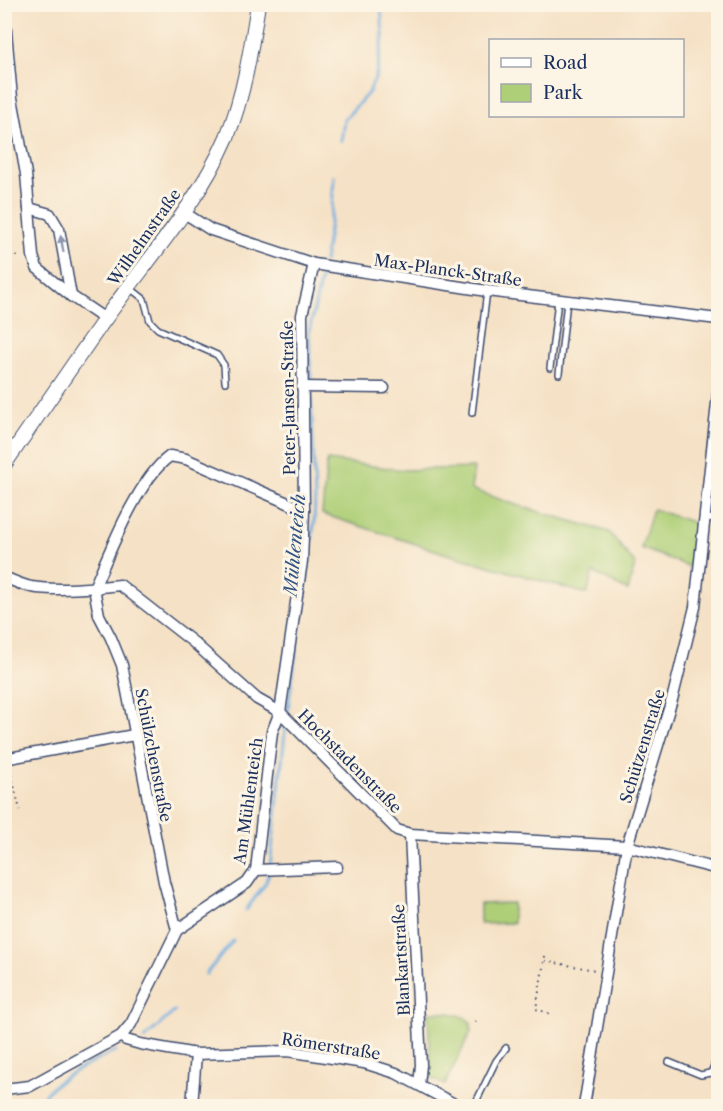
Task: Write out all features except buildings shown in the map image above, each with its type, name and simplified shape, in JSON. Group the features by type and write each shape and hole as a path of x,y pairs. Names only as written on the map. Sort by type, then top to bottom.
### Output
{"main road":[{"name":"Wilhelmstraße","path":"4,465 105,319 183,212 212,165 232,124 241,96 258,4"}],"street":[{"path":"4,9 12,98 26,174 33,256 37,268 71,296 105,319"},
{"path":"29,208 50,214 59,229 71,296"},
{"name":"Max-Planck-Straße","path":"183,212 211,230 320,265 487,291 718,319"},
{"name":"Peter-Jansen-Straße","path":"284,716 302,561 308,387 302,315 320,265"},
{"path":"308,387 384,388"},
{"name":"Schützenstraße","path":"584,1107 627,846 673,696 695,608 706,518 714,478 718,394"},
{"path":"94,588 117,534 134,503 162,461 170,456 186,459 304,510"},
{"name":"Hochstadenstraße","path":"4,577 31,587 94,588 120,585 193,642 257,699 284,716 397,830 410,834 627,846 718,869"},
{"name":"Schülzchenstraße","path":"94,588 99,615 122,665 164,882 177,930"},
{"name":"Am Mühlenteich","path":"177,930 265,870 272,732 284,716"},
{"path":"6,759 134,735"},
{"name":"Blankartstraße","path":"410,834 422,1065 420,1085"},
{"path":"265,870 337,867"},
{"path":"4,1089 30,1086 121,1036 131,1024 177,930"},
{"name":"Römerstraße","path":"121,1036 140,1044 196,1054 288,1051 364,1063 396,1073 458,1107"},
{"path":"192,1107 196,1054"}],"lane":[{"path":"129,287 144,299 150,321 158,328 217,355 224,365 225,382"},
{"path":"472,413 487,291"},
{"path":"550,368 562,301"},
{"path":"559,374 562,301"},
{"path":"706,518 718,519"},
{"path":"474,1107 496,1061 506,1048"},
{"path":"669,1062 701,1075 717,1070"}],"path":[{"path":"4,256 33,256"},
{"path":"6,759 20,810"},
{"path":"545,956 536,1009 551,1014"},
{"path":"545,961 606,972"}],"green space":[{"path":"327,460 403,470 474,468 471,489 516,505 609,532 635,564 628,591 593,572 587,594 447,554 322,514"},
{"path":"653,509 695,523 690,567 641,548"},
{"path":"513,903 513,923 480,924 480,904"},
{"path":"428,1012 462,1016 471,1023 471,1031 445,1085 431,1078"}],"waterway":[{"name":"Mühlenteich","path":"341,141 344,120 369,92 376,76 383,37 381,4"},
{"name":"Mühlenteich","path":"324,262 332,209 334,176"},
{"name":"Mühlenteich","path":"311,384 309,332 323,269"},
{"name":"Mühlenteich","path":"287,715 314,523 311,390"},
{"name":"Mühlenteich","path":"270,867 286,724"},
{"name":"Mühlenteich","path":"246,910 265,884 269,873"},
{"name":"Mühlenteich","path":"206,974 233,941"},
{"name":"Mühlenteich","path":"144,1039 175,1011"},
{"name":"Mühlenteich","path":"38,1106 43,1096 61,1080 116,1051"}]}
